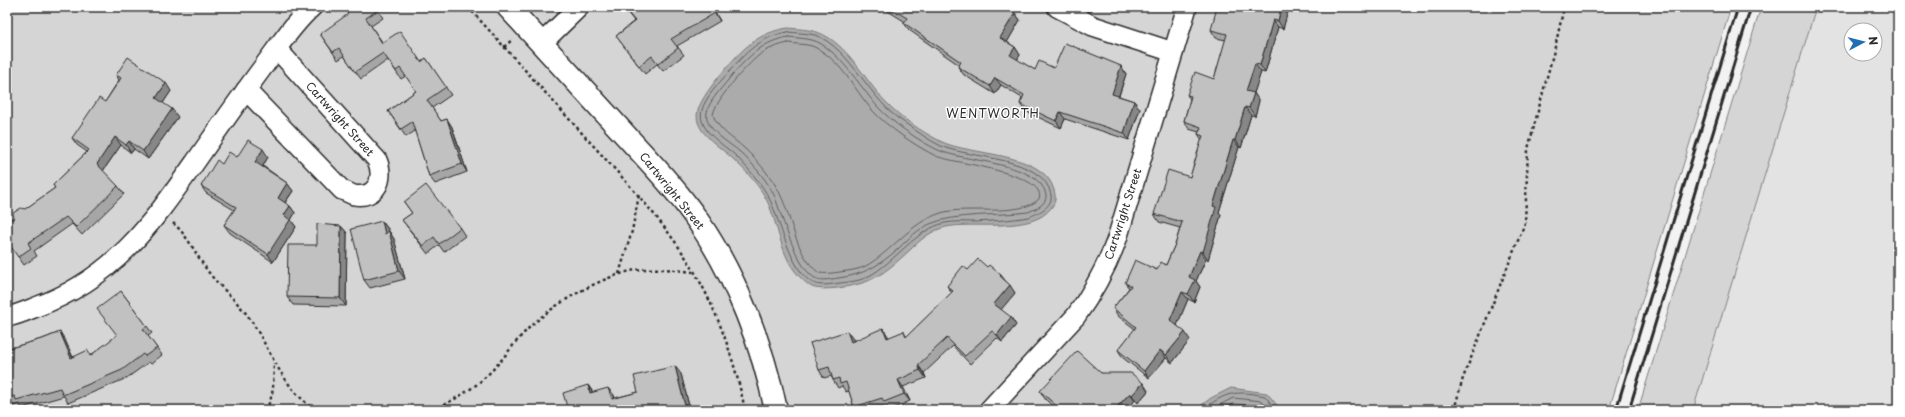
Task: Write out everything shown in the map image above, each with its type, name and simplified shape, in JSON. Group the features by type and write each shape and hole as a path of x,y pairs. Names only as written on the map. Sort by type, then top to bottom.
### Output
{"street":[{"path":"7,317 53,301 87,283 135,242 160,212 246,90 298,20 312,7"},
{"name":"Cartwright Street","path":"508,7 659,172 700,224 731,278 751,322 772,388 776,410"},
{"path":"541,44 578,7"},
{"path":"1057,7 1093,26 1173,52"},
{"name":"Cartwright Street","path":"989,410 1076,316 1086,302 1109,261 1118,239 1187,7"},
{"name":"Cartwright Street","path":"246,90 342,190 353,195 364,195 374,190 380,182 382,170 377,160 277,49"}],"path":[{"path":"468,7 639,195 668,232 694,272 720,328 735,369 745,410"},
{"path":"1454,410 1463,378 1525,223 1528,149 1564,7"},
{"path":"619,274 632,231 639,195"},
{"path":"160,212 186,236 204,266 246,313 274,363 293,391 315,410"},
{"path":"433,410 467,392 482,380 526,330 582,290 619,274 637,270 662,269 694,272"},
{"path":"265,410 269,405 272,394 274,363"}],"shaded area":[{"path":"7,7 1731,7 1609,410 7,410"},
{"path":"1761,7 1816,7 1693,410 1638,410"},
{"path":"1816,7 1898,7 1898,410 1693,410"}],"water":[{"path":"788,28 817,32 838,44 892,108 912,124 940,141 969,150 1004,156 1021,161 1036,168 1047,177 1054,190 1055,199 1053,206 1042,216 1031,221 1017,224 958,226 936,230 922,239 885,271 863,283 831,289 817,288 809,285 799,276 789,262 782,246 768,203 761,190 741,167 707,137 698,123 697,115 701,102 739,53 761,37 778,30"},
{"path":"1231,388 1267,393 1281,410 1195,410 1211,398"}],"building":[{"path":"344,7 376,7 378,10 366,18 382,43 400,31 421,62 426,58 446,87 427,100 441,121 447,119 462,164 429,176 412,122 401,129 388,111 416,91 400,68 396,71 383,53 355,72 339,48 333,52 320,34 348,14"},
{"path":"623,7 711,7 715,13 671,39 678,48 658,64 652,56 639,66 616,36 635,21"},
{"path":"888,7 941,7 946,11 949,7 1006,7 1015,13 1000,38 1015,47 1010,55 1035,70 1039,61 1054,68 1065,43 1121,66 1112,94 1134,101 1124,133 1060,112 1056,121 1020,104 1024,95 995,78 990,86 958,67 961,62 904,23 907,18"},
{"path":"1217,7 1281,7 1278,21 1273,20 1260,65 1255,64 1246,91 1254,93 1249,108 1245,107 1235,140 1233,140 1213,206 1216,207 1203,252 1200,251 1189,277 1195,280 1188,294 1182,292 1170,320 1185,332 1166,355 1160,350 1144,371 1118,350 1136,327 1113,308 1131,286 1125,283 1135,260 1157,270 1161,262 1166,265 1176,242 1182,222 1154,214 1168,170 1190,177 1203,136 1198,134 1201,127 1184,121 1191,96 1187,95 1195,72 1214,79 1227,34 1211,30"},
{"path":"128,57 166,83 156,98 172,109 143,151 129,141 126,145 115,137 97,164 118,186 76,227 66,217 28,243 31,248 18,257 7,241 7,222 14,218 13,213 21,208 25,209 55,188 53,185 89,150 72,138 99,98 105,102 121,78 116,75"},
{"path":"248,140 263,149 255,162 287,183 278,198 290,206 284,215 290,220 268,254 224,225 236,207 201,186 217,160 222,164 229,152 237,157"},
{"path":"426,185 460,228 439,244 434,237 423,246 402,220 412,213 404,202"},
{"path":"382,221 385,234 389,231 399,271 364,280 351,229"},
{"path":"317,224 341,226 340,298 287,297 288,245 317,245"},
{"path":"978,259 987,267 989,265 1010,285 994,304 1011,317 997,335 992,331 965,356 947,338 918,365 920,370 898,380 904,394 884,402 882,398 854,407 846,382 840,384 839,378 833,380 829,367 819,370 810,343 847,331 851,342 883,328 887,338 904,331 906,337 953,291 947,286 963,266 968,270"},
{"path":"121,291 147,326 143,329 157,348 145,356 143,354 122,370 63,395 60,388 16,400 15,396 7,398 7,349 60,332 71,358 88,350 90,356 117,335 97,309"},
{"path":"1077,351 1101,373 1131,373 1143,383 1132,395 1130,393 1114,410 1061,410 1040,391"},
{"path":"675,366 685,406 672,410 561,410 567,407 563,393 588,385 590,393 608,388 612,399 638,392 634,376"}],"railway":[{"path":"1616,410 1738,7"},
{"path":"1629,410 1751,7"}],"district":[{"name":"WENTWORTH","path":"993,114"}]}
